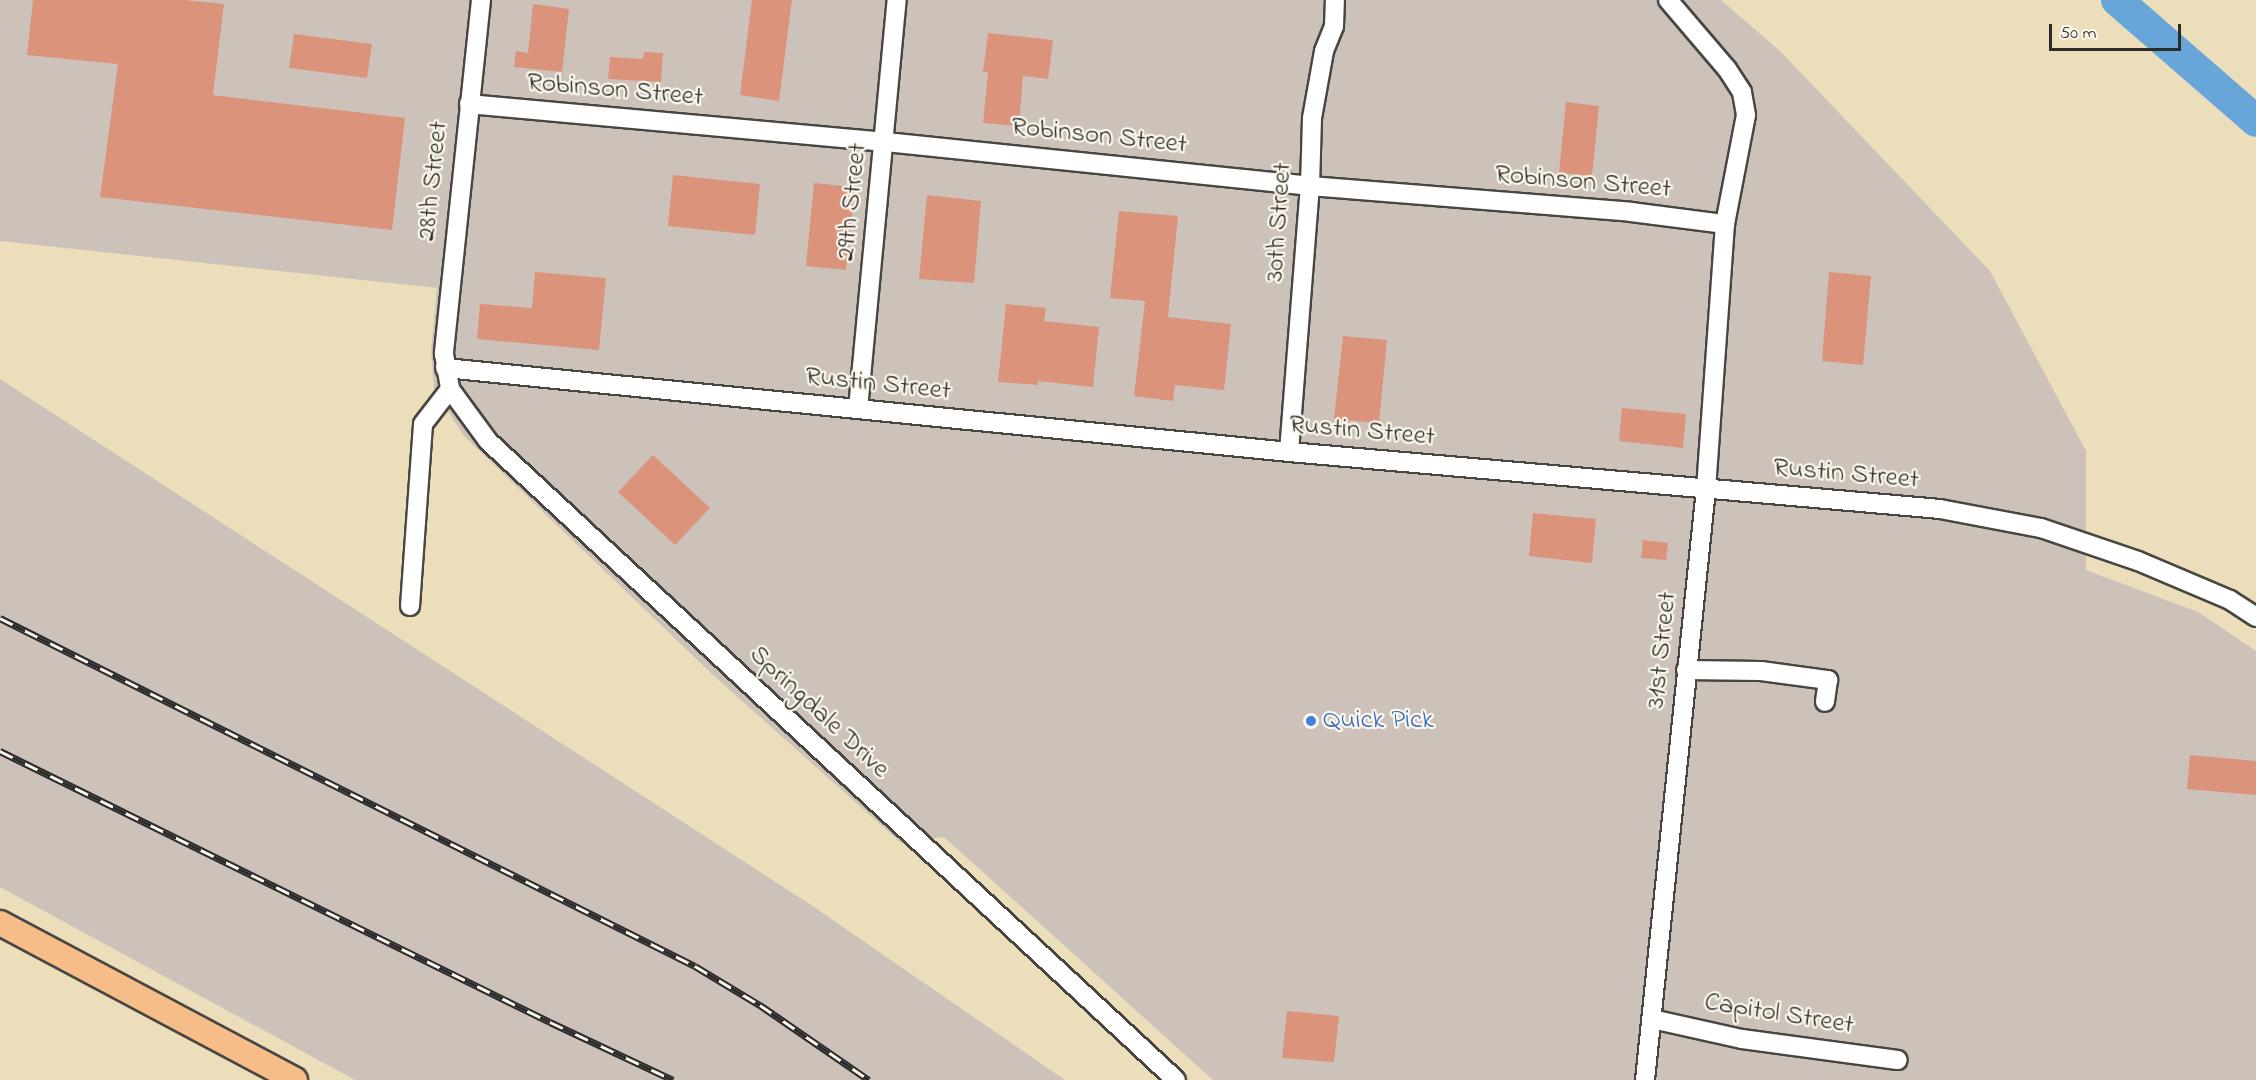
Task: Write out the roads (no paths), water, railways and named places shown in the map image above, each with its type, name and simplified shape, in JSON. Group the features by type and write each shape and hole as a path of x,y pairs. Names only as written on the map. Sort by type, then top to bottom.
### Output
{"main road":[{"path":"0,923 295,1080"}],"street":[{"name":"28th Street","path":"445,368 453,252 481,0"},
{"name":"29th Street","path":"858,409 897,0"},
{"name":"30th Street","path":"1289,452 1310,186 1312,118 1324,51 1335,26 1335,0"},
{"name":"31st Street","path":"1645,1080 1706,489 1725,224 1746,115 1742,92 1727,69 1668,0"},
{"name":"Robinson Street","path":"469,104 885,142 1310,186 1631,212 1725,224"},
{"name":"Springdale Drive","path":"445,368 450,389 488,441 1176,1080"},
{"name":"Rustin Street","path":"445,368 1289,452 1940,509 2041,528 2138,561 2230,600 2256,617"},
{"path":"410,606 423,424 450,389"},
{"path":"1686,670 1761,671 1828,680 1825,702"},
{"name":"Capitol Street","path":"1652,1018 1742,1039 1898,1060"}],"waterway":[{"path":"2117,0 2256,121"}],"railway":[{"path":"0,618 695,966 760,1005 869,1080"},
{"path":"0,751 550,1022 673,1080"}],"place":[{"name":"Quick Pick","path":"1311,721"}]}
